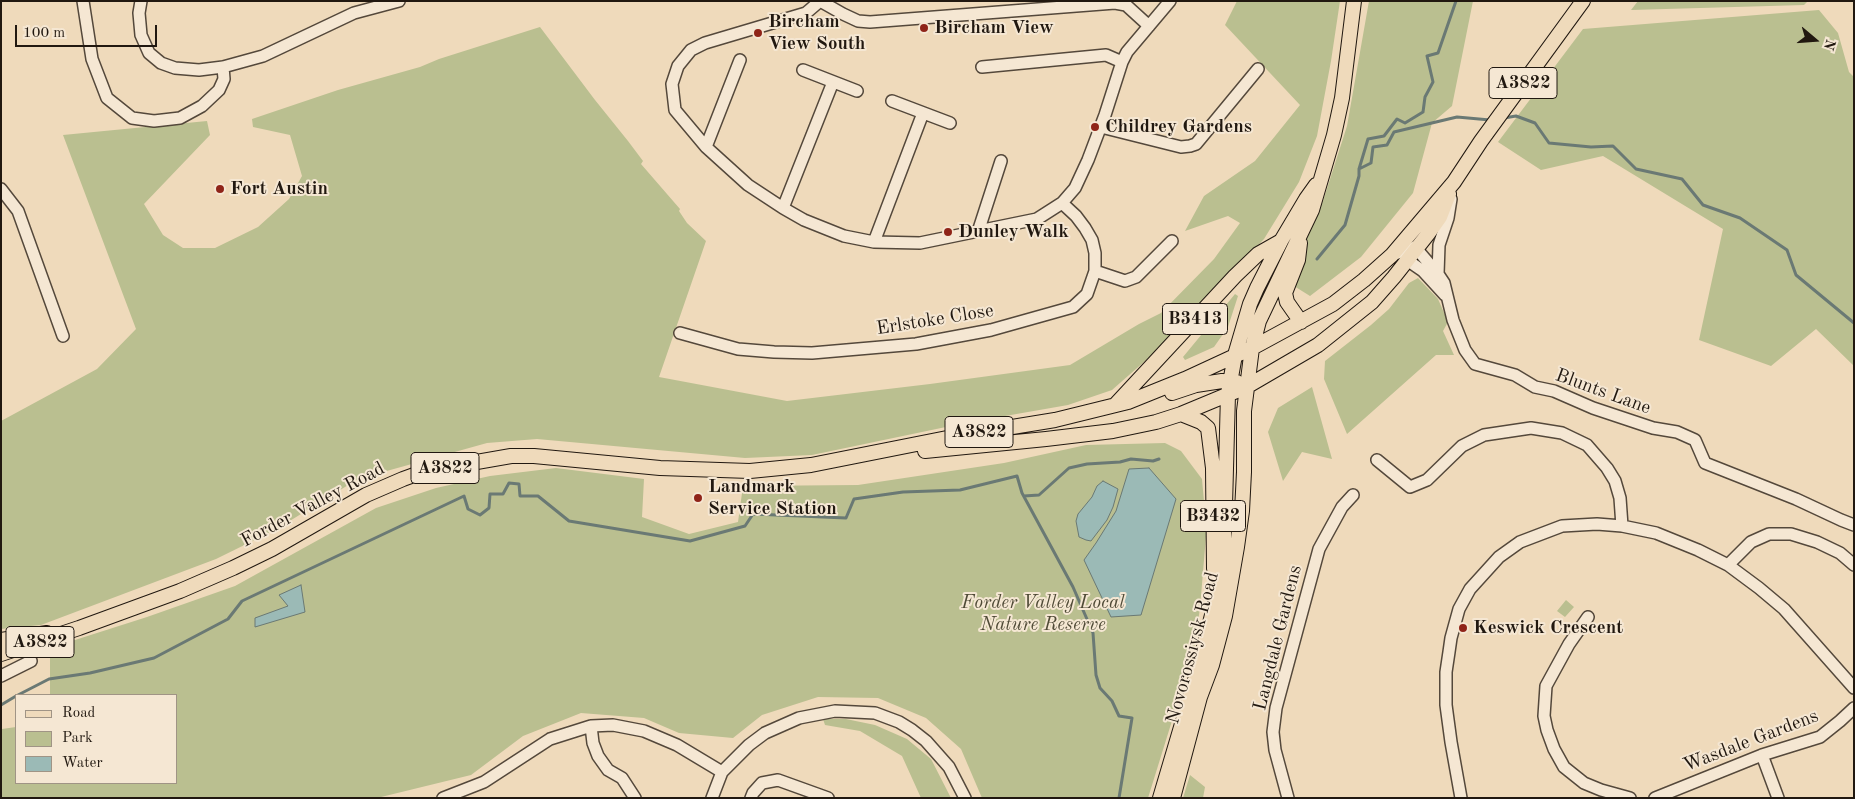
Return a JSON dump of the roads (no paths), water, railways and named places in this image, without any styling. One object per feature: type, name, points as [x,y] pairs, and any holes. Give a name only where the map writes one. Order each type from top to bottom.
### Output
[{"type":"main road","name":"B3413","points":[[1246,387],[1252,348],[1261,318],[1312,210],[1334,135],[1342,98],[1354,1]]},
{"type":"main road","name":"A3822","points":[[1301,322],[1333,304],[1392,255],[1454,182],[1582,1]]},
{"type":"main road","name":"B3413","points":[[1229,388],[1234,355],[1257,288],[1281,241],[1306,199],[1320,181]]},
{"type":"main road","name":"A3822","points":[[1246,387],[1318,345],[1372,302],[1440,217],[1454,182]]},
{"type":"main road","points":[[1300,238],[1298,260],[1285,293],[1287,302],[1301,322]]},
{"type":"main road","name":"B3413","points":[[1122,403],[1235,276],[1258,254],[1281,241]]},
{"type":"main road","name":"Forder Valley Road","points":[[842,460],[957,436],[1054,420],[1122,403],[1185,379],[1252,348],[1301,322]]},
{"type":"main road","points":[[1122,403],[1143,403],[1196,386],[1229,388]]},
{"type":"main road","name":"Forder Valley Road","points":[[1,654],[180,591],[272,549],[366,495],[425,471],[511,456],[534,456],[660,468],[750,471],[811,465],[979,444],[1113,431],[1156,422],[1182,414],[1229,388],[1246,387]]},
{"type":"main road","name":"Novorossiysk Road","points":[[1173,798],[1200,697],[1212,665],[1225,616],[1238,547],[1244,472],[1246,387]]},
{"type":"main road","name":"Novorossiysk Road","points":[[1160,798],[1200,664],[1217,594],[1224,544],[1229,388]]},
{"type":"main road","name":"B3432","points":[[1182,414],[1201,422],[1208,428],[1213,468],[1213,582],[1217,594]]},
{"type":"main road","name":"Forder Valley Road","points":[[1,640],[79,628]]},
{"type":"street","points":[[83,1],[92,59],[107,98],[132,118],[154,121],[180,118],[202,106],[219,90],[224,79],[223,67]]},
{"type":"street","points":[[141,1],[141,35],[149,53],[161,63],[175,68],[199,70],[223,67],[263,56],[354,13],[400,1]]},
{"type":"street","points":[[1149,26],[1126,5],[1115,3],[870,22],[858,21],[820,1],[806,13],[704,44],[691,50],[684,56],[678,66],[672,84],[675,110],[706,147],[748,185],[783,208],[828,230],[874,242],[920,243],[978,232],[1037,219],[1062,203],[1075,188],[1101,127],[1127,52],[1149,26],[1170,1]]},
{"type":"street","points":[[982,67],[1106,56],[1122,62]]},
{"type":"street","points":[[706,147],[740,60]]},
{"type":"street","points":[[1101,127],[1182,147],[1196,144],[1258,69]]},
{"type":"street","points":[[803,70],[857,91]]},
{"type":"street","points":[[783,208],[833,82]]},
{"type":"street","points":[[892,101],[950,123]]},
{"type":"street","points":[[874,242],[923,113]]},
{"type":"street","points":[[978,232],[1001,161]]},
{"type":"street","points":[[1438,274],[1439,245],[1448,218],[1454,182]]},
{"type":"street","points":[[1,189],[18,211],[63,336]]},
{"type":"street","name":"Erlstoke Close","points":[[680,333],[738,348],[812,354],[916,344],[991,330],[1073,307],[1087,294],[1096,270],[1095,252],[1092,240],[1076,216],[1062,203]]},
{"type":"street","points":[[1096,270],[1125,281],[1136,277],[1172,241]]},
{"type":"street","points":[[1392,255],[1417,248]]},
{"type":"street","name":"Blunts Lane","points":[[1417,248],[1444,283],[1453,320],[1465,350],[1475,364],[1515,375],[1535,387],[1554,391],[1602,411],[1653,428],[1677,432],[1695,440],[1705,463],[1796,499],[1854,525]]},
{"type":"street","points":[[1407,260],[1423,271],[1448,298]]},
{"type":"street","points":[[1376,460],[1410,487],[1427,480],[1462,446],[1484,435],[1531,428],[1562,433],[1586,445],[1607,468],[1615,481],[1620,498],[1622,526]]},
{"type":"street","name":"Langdale Gardens","points":[[1288,798],[1275,750],[1273,732],[1276,708],[1320,549],[1342,507],[1353,495]]},
{"type":"street","points":[[1462,798],[1447,714],[1446,672],[1451,638],[1459,609],[1470,588],[1499,557],[1520,542],[1562,526],[1597,524],[1622,526],[1656,533],[1698,550],[1728,565],[1784,609],[1854,688]]},
{"type":"street","points":[[1728,565],[1751,542],[1770,534],[1791,534],[1817,542],[1840,553],[1854,565]]},
{"type":"street","points":[[1588,617],[1569,644],[1546,686],[1544,716],[1547,730],[1554,749],[1564,767],[1584,783],[1630,798]]},
{"type":"street","points":[[1,676],[31,661]]},
{"type":"street","name":"Wasdale Gardens","points":[[1655,798],[1762,755],[1820,737],[1854,708]]},
{"type":"street","points":[[712,798],[722,772],[749,745],[777,726],[814,714],[835,711],[875,713],[899,722],[926,741],[949,766],[966,798]]},
{"type":"street","points":[[443,798],[484,782],[550,739],[591,726],[612,724],[644,731],[677,745],[722,772]]},
{"type":"street","points":[[591,726],[593,743],[598,756],[608,770],[622,778],[635,798]]},
{"type":"street","points":[[1762,755],[1778,798]]},
{"type":"street","points":[[751,798],[762,783],[778,780],[828,798]]},
{"type":"water","points":[[1149,468],[1176,499],[1141,615],[1111,617],[1084,560],[1116,511],[1129,469]]},
{"type":"water","points":[[1103,481],[1118,489],[1113,507],[1107,520],[1091,541],[1086,540],[1079,537],[1076,521],[1078,514],[1092,497],[1097,486]]},
{"type":"water","points":[[301,585],[305,612],[255,627],[255,618],[288,606],[279,595]]},
{"type":"waterway","points":[[1317,259],[1345,225],[1368,139],[1384,136],[1397,119],[1405,123],[1423,112],[1425,97],[1433,82],[1427,56],[1438,53],[1456,1]]},
{"type":"waterway","points":[[1504,118],[1516,116],[1535,123],[1549,143],[1591,147],[1613,146],[1636,169],[1682,179],[1703,205],[1740,218],[1787,250],[1796,275],[1854,323]]},
{"type":"waterway","points":[[1359,169],[1371,163],[1373,147],[1387,145],[1394,132],[1457,117],[1490,120]]},
{"type":"waterway","points":[[1024,496],[1039,495],[1069,468],[1131,459],[1153,461],[1159,459]]},
{"type":"waterway","points":[[20,694],[49,679],[90,673],[154,658],[228,619],[242,601],[464,496],[468,509],[480,515],[489,508],[490,494],[503,494],[509,483],[519,484],[520,496],[538,496],[569,521],[690,541],[745,526],[753,514],[846,518],[854,499],[903,492],[960,490],[1017,476],[1022,493],[1073,587],[1093,633],[1096,675],[1100,688],[1112,701],[1119,716],[1132,718],[1119,798]]},
{"type":"waterway","points":[[1,705],[15,697]]},
{"type":"place","name":"Bircham View","points":[[924,28]]},
{"type":"place","name":"Bircham View South","points":[[758,33]]},
{"type":"place","name":"Childrey Gardens","points":[[1095,127]]},
{"type":"place","name":"Fort Austin","points":[[220,189]]},
{"type":"place","name":"Dunley Walk","points":[[948,232]]},
{"type":"place","name":"Landmark Service Station","points":[[698,498]]},
{"type":"place","name":"Keswick Crescent","points":[[1463,628]]},
{"type":"park label","name":"Forder Valley Local Nature Reserve","points":[[1043,614]]}]
